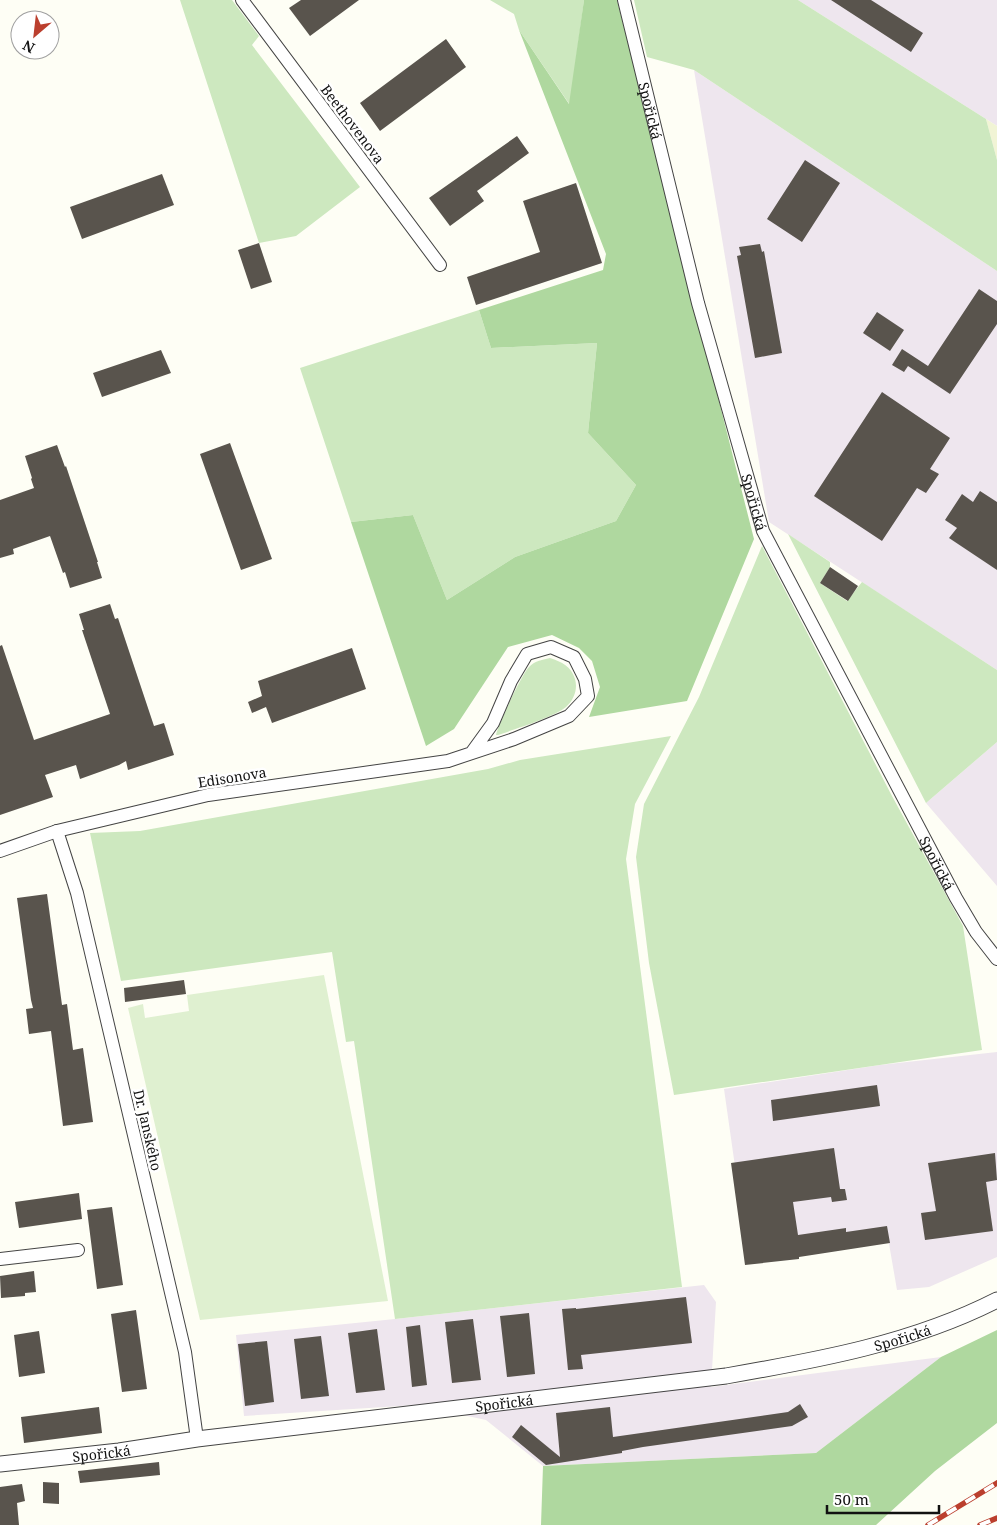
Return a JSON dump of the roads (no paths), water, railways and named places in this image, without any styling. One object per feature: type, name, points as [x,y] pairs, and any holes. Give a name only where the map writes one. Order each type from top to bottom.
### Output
[{"type":"street","name":"Beethovenova","points":[[242,0],[440,265]]},
{"type":"street","name":"Spořická","points":[[624,0],[698,303],[763,532],[956,898],[976,932],[997,959]]},
{"type":"street","name":"Edisonova","points":[[0,851],[57,831],[208,795],[448,761],[514,739],[569,716],[588,696],[586,679],[574,657],[551,647],[527,654],[511,681],[493,724],[472,752]]},
{"type":"street","name":"Dr. Janského","points":[[57,831],[77,893],[183,1343],[197,1438]]},
{"type":"street","points":[[0,1259],[78,1250]]},
{"type":"street","name":"Spořická","points":[[0,1462],[119,1451],[197,1438],[726,1376],[807,1361],[902,1338],[932,1328],[997,1300]]},
{"type":"railway","points":[[928,1525],[997,1483]]},
{"type":"railway","points":[[980,1525],[997,1518]]}]
